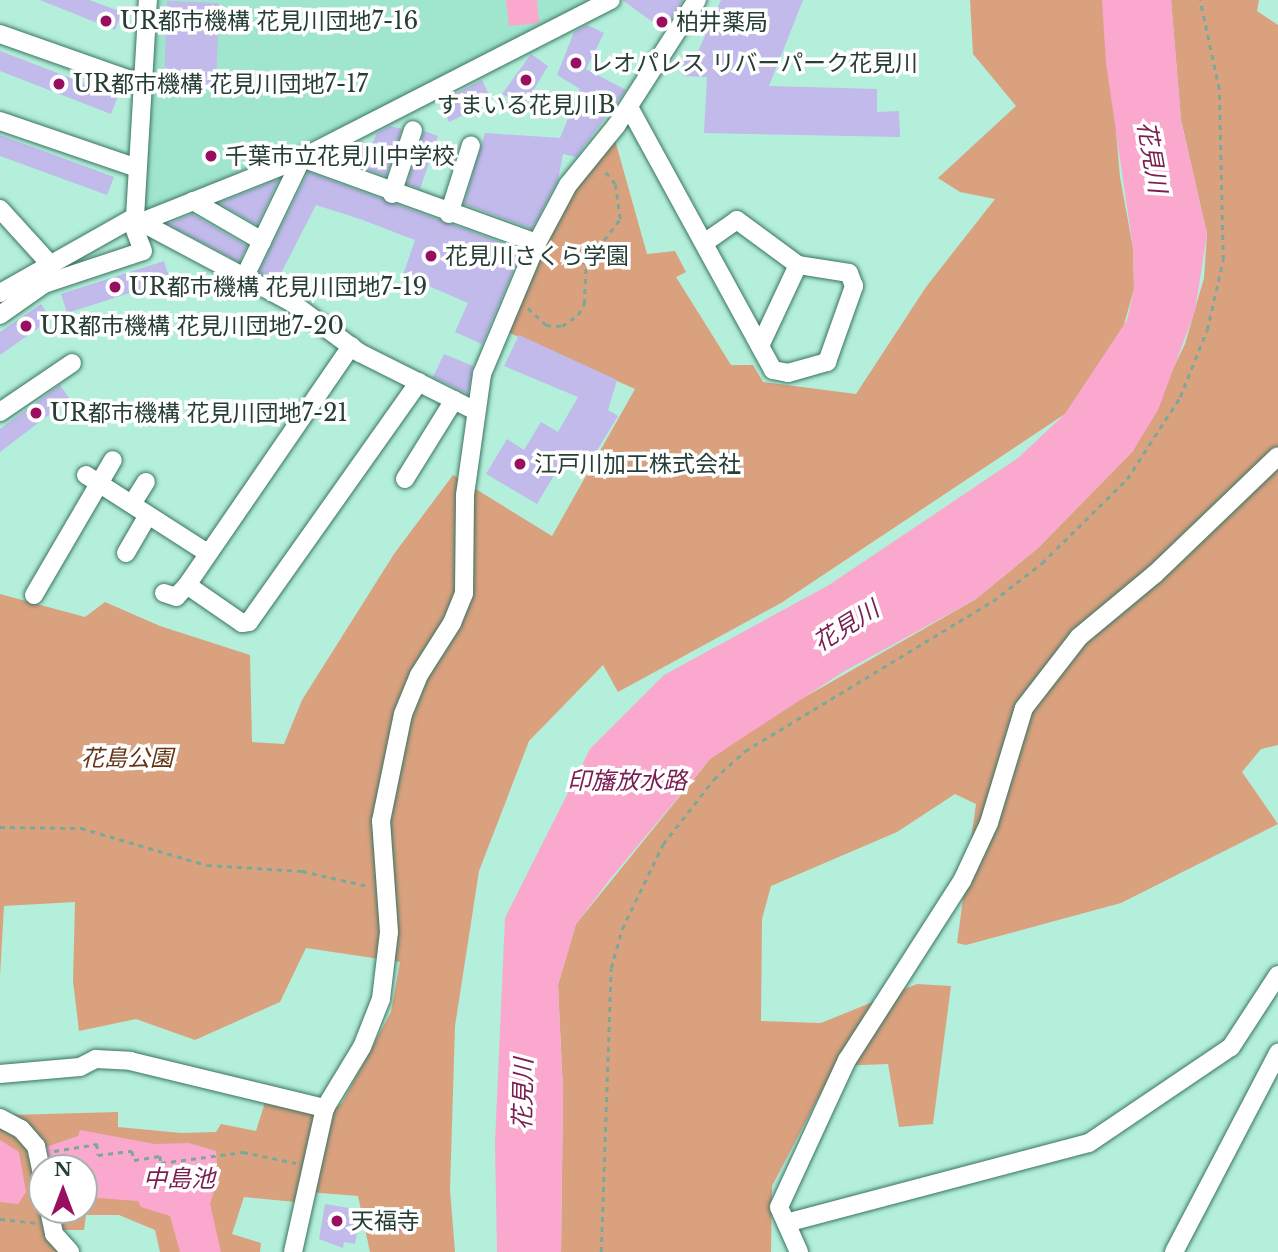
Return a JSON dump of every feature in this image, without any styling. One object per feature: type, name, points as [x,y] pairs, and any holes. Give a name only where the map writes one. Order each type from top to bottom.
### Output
[{"type":"street","points":[[0,293],[49,263],[136,222],[302,158],[611,0]]},
{"type":"street","points":[[293,1252],[309,1166],[325,1108],[362,1047],[381,999],[388,960],[381,821],[403,714],[419,675],[453,623],[464,594],[466,495],[482,374],[537,243],[568,185],[629,107],[697,0]]},
{"type":"street","points":[[0,315],[44,284],[143,251],[136,222],[137,168],[145,85],[144,1]]},
{"type":"street","points":[[0,34],[145,85]]},
{"type":"street","points":[[629,107],[773,370],[788,373],[827,362],[854,286],[849,273],[798,264],[737,220],[705,242]]},
{"type":"street","points":[[0,121],[137,168]]},
{"type":"street","points":[[392,194],[412,130]]},
{"type":"street","points":[[449,214],[471,145]]},
{"type":"street","points":[[302,158],[392,194],[537,243]]},
{"type":"street","points":[[245,276],[302,158]]},
{"type":"street","points":[[193,201],[262,241]]},
{"type":"street","points":[[0,209],[49,263]]},
{"type":"street","points":[[136,222],[245,276],[313,316],[351,346],[476,411]]},
{"type":"street","points":[[760,346],[798,264]]},
{"type":"street","points":[[163,593],[176,597],[187,585],[206,552],[351,346]]},
{"type":"street","points":[[0,412],[72,363]]},
{"type":"street","points":[[187,585],[242,623],[249,622],[419,382]]},
{"type":"street","points":[[405,479],[454,400]]},
{"type":"street","points":[[799,1252],[779,1207],[847,1060],[962,881],[978,846],[1024,708],[1079,637],[1154,574],[1278,456]]},
{"type":"street","points":[[34,595],[92,479],[113,460]]},
{"type":"street","points":[[92,479],[206,552]]},
{"type":"street","points":[[132,504],[146,482]]},
{"type":"street","points":[[126,553],[148,515]]},
{"type":"street","points":[[786,1223],[1089,1143],[1231,1047],[1278,975]]},
{"type":"street","points":[[1174,1252],[1278,1054]]},
{"type":"street","points":[[0,1074],[80,1067],[96,1059],[130,1061],[325,1108]]},
{"type":"street","points":[[0,1117],[21,1129],[36,1146],[38,1154]]},
{"type":"street","points":[[52,1224],[54,1234],[70,1252]]},
{"type":"path","points":[[601,1252],[611,968],[632,905],[663,844],[715,779],[745,751],[993,601],[1042,563],[1127,479],[1180,397],[1207,330],[1223,260],[1219,89],[1200,0]]},
{"type":"path","points":[[517,291],[537,320],[562,326],[584,304],[586,264],[620,219],[615,184],[592,155]]},
{"type":"path","points":[[560,253],[586,264]]},
{"type":"path","points":[[0,827],[80,828],[207,865],[302,871],[385,886]]},
{"type":"path","points":[[54,1154],[54,1149],[97,1144],[98,1154]]},
{"type":"path","points":[[98,1155],[132,1151],[134,1160],[160,1156],[161,1163],[243,1152],[309,1166]]},
{"type":"shaded area","name":"千葉市立花見川中学校","points":[[158,0],[606,0],[507,53],[144,214]]},
{"type":"green space","name":"花島公園","points":[[970,0],[1105,0],[1120,177],[1133,248],[1134,289],[1123,328],[1065,414],[781,603],[618,692],[603,665],[529,741],[479,871],[455,1026],[450,1190],[455,1252],[370,1252],[358,1196],[309,1192],[296,1202],[244,1197],[232,1234],[261,1243],[260,1252],[160,1252],[155,1230],[119,1215],[98,1215],[98,1154],[28,1154],[28,1224],[85,1224],[84,1230],[44,1230],[63,1252],[0,1252],[0,1120],[11,1115],[118,1112],[118,1127],[181,1133],[216,1132],[221,1124],[256,1131],[266,1099],[331,1111],[342,1103],[391,1012],[400,962],[306,948],[280,1002],[195,1040],[136,1019],[79,1031],[73,981],[75,902],[4,906],[0,976],[0,594],[85,617],[105,602],[160,626],[250,655],[252,742],[284,744],[302,700],[394,554],[453,475],[552,536],[635,389],[505,331],[570,194],[615,140],[647,254],[675,251],[686,272],[676,277],[731,365],[753,365],[763,382],[856,394],[926,287],[995,199],[960,192],[938,178],[1016,106],[973,54]]},
{"type":"green space","points":[[1171,0],[1259,0],[1257,11],[1278,25],[1278,745],[1261,749],[1242,772],[1278,824],[1121,903],[966,945],[957,943],[976,804],[955,794],[897,832],[771,886],[762,919],[761,1021],[821,1023],[917,984],[951,986],[933,1124],[899,1127],[888,1064],[835,1066],[772,1186],[771,1252],[561,1252],[563,1093],[558,985],[576,924],[710,759],[763,721],[976,599],[1038,548],[1133,451],[1185,344],[1204,278],[1207,234],[1181,120]]},
{"type":"water","points":[[506,0],[537,0],[539,23],[509,26]]},
{"type":"water","name":"印旛放水路","points":[[1102,0],[1171,0],[1181,120],[1207,234],[1195,311],[1158,410],[1133,451],[1038,548],[976,599],[843,672],[710,759],[610,879],[576,924],[558,985],[563,1093],[561,1252],[497,1252],[495,1143],[505,918],[590,749],[664,675],[829,585],[1018,458],[1065,414],[1127,320],[1134,289],[1133,248],[1106,63]]},
{"type":"water","name":"中島池","points":[[80,1130],[155,1144],[189,1143],[216,1151],[218,1178],[210,1204],[221,1252],[180,1252],[170,1216],[141,1207],[138,1201],[98,1198],[98,1154],[44,1154],[43,1148],[78,1136]]},
{"type":"water","points":[[0,1140],[19,1152],[26,1192],[18,1204],[0,1202]]},
{"type":"building","name":"UR都市機構 花見川団地7-16","points":[[40,0],[89,0],[122,12],[115,30]]},
{"type":"building","name":"柏井薬局","points":[[622,0],[683,0],[664,30]]},
{"type":"building","points":[[721,0],[803,0],[769,86],[877,89],[877,112],[899,111],[900,137],[704,133],[707,77],[683,76],[684,55],[696,56]]},
{"type":"building","points":[[167,1],[219,3],[216,87],[164,85]]},
{"type":"building","points":[[587,25],[604,33],[586,69],[626,90],[576,157],[563,154],[558,180],[532,229],[464,204],[485,133],[560,138],[580,89],[557,75],[574,32]]},
{"type":"building","name":"UR都市機構 花見川団地7-17","points":[[0,51],[118,96],[111,114],[0,71]]},
{"type":"building","name":"すまいる花見川B","points":[[531,54],[548,66],[524,106],[502,94]]},
{"type":"building","points":[[482,80],[492,101],[449,122],[441,101]]},
{"type":"building","points":[[390,126],[402,129],[386,176],[330,156],[361,141],[372,144],[377,133]]},
{"type":"building","points":[[424,131],[438,136],[420,189],[407,184]]},
{"type":"building","points":[[0,135],[114,177],[107,195],[0,156]]},
{"type":"building","points":[[308,172],[522,250],[482,344],[455,332],[468,303],[403,275],[415,240],[360,219],[316,205],[277,281],[259,272]]},
{"type":"building","points":[[279,179],[257,225],[219,203]]},
{"type":"building","points":[[192,214],[247,246],[239,262],[168,224]]},
{"type":"building","name":"UR都市機構 花見川団地7-19","points":[[164,261],[170,280],[67,313],[61,294]]},
{"type":"building","name":"UR都市機構 花見川団地7-20","points":[[41,304],[51,319],[0,355],[0,332]]},
{"type":"building","points":[[519,335],[617,380],[608,410],[618,416],[584,472],[563,460],[537,504],[486,474],[507,439],[524,450],[541,422],[558,432],[578,397],[504,366]]},
{"type":"building","points":[[444,354],[473,366],[468,394],[433,377]]},
{"type":"building","name":"UR都市機構 花見川団地7-21","points":[[60,385],[70,399],[0,452],[0,429]]},
{"type":"building","points":[[325,1204],[361,1210],[355,1244],[344,1242],[343,1248],[319,1239]]},
{"type":"place","name":"UR都市機構 花見川団地7-16","points":[[106,21]]},
{"type":"place","name":"柏井薬局","points":[[662,22]]},
{"type":"place","name":"レオパレス リバーパーク花見川","points":[[576,63]]},
{"type":"place","name":"すまいる花見川B","points":[[526,80]]},
{"type":"place","name":"UR都市機構 花見川団地7-17","points":[[59,84]]},
{"type":"place","name":"千葉市立花見川中学校","points":[[211,156]]},
{"type":"place","name":"花見川さくら学園","points":[[431,256]]},
{"type":"place","name":"UR都市機構 花見川団地7-19","points":[[115,287]]},
{"type":"place","name":"UR都市機構 花見川団地7-20","points":[[26,326]]},
{"type":"place","name":"UR都市機構 花見川団地7-21","points":[[36,413]]},
{"type":"place","name":"江戸川加工株式会社","points":[[520,464]]},
{"type":"place","name":"天福寺","points":[[337,1221]]},
{"type":"water label","name":"花見川","points":[[1152,157]]},
{"type":"water label","name":"花見川","points":[[846,626]]},
{"type":"water label","name":"花見川","points":[[523,1094]]}]
